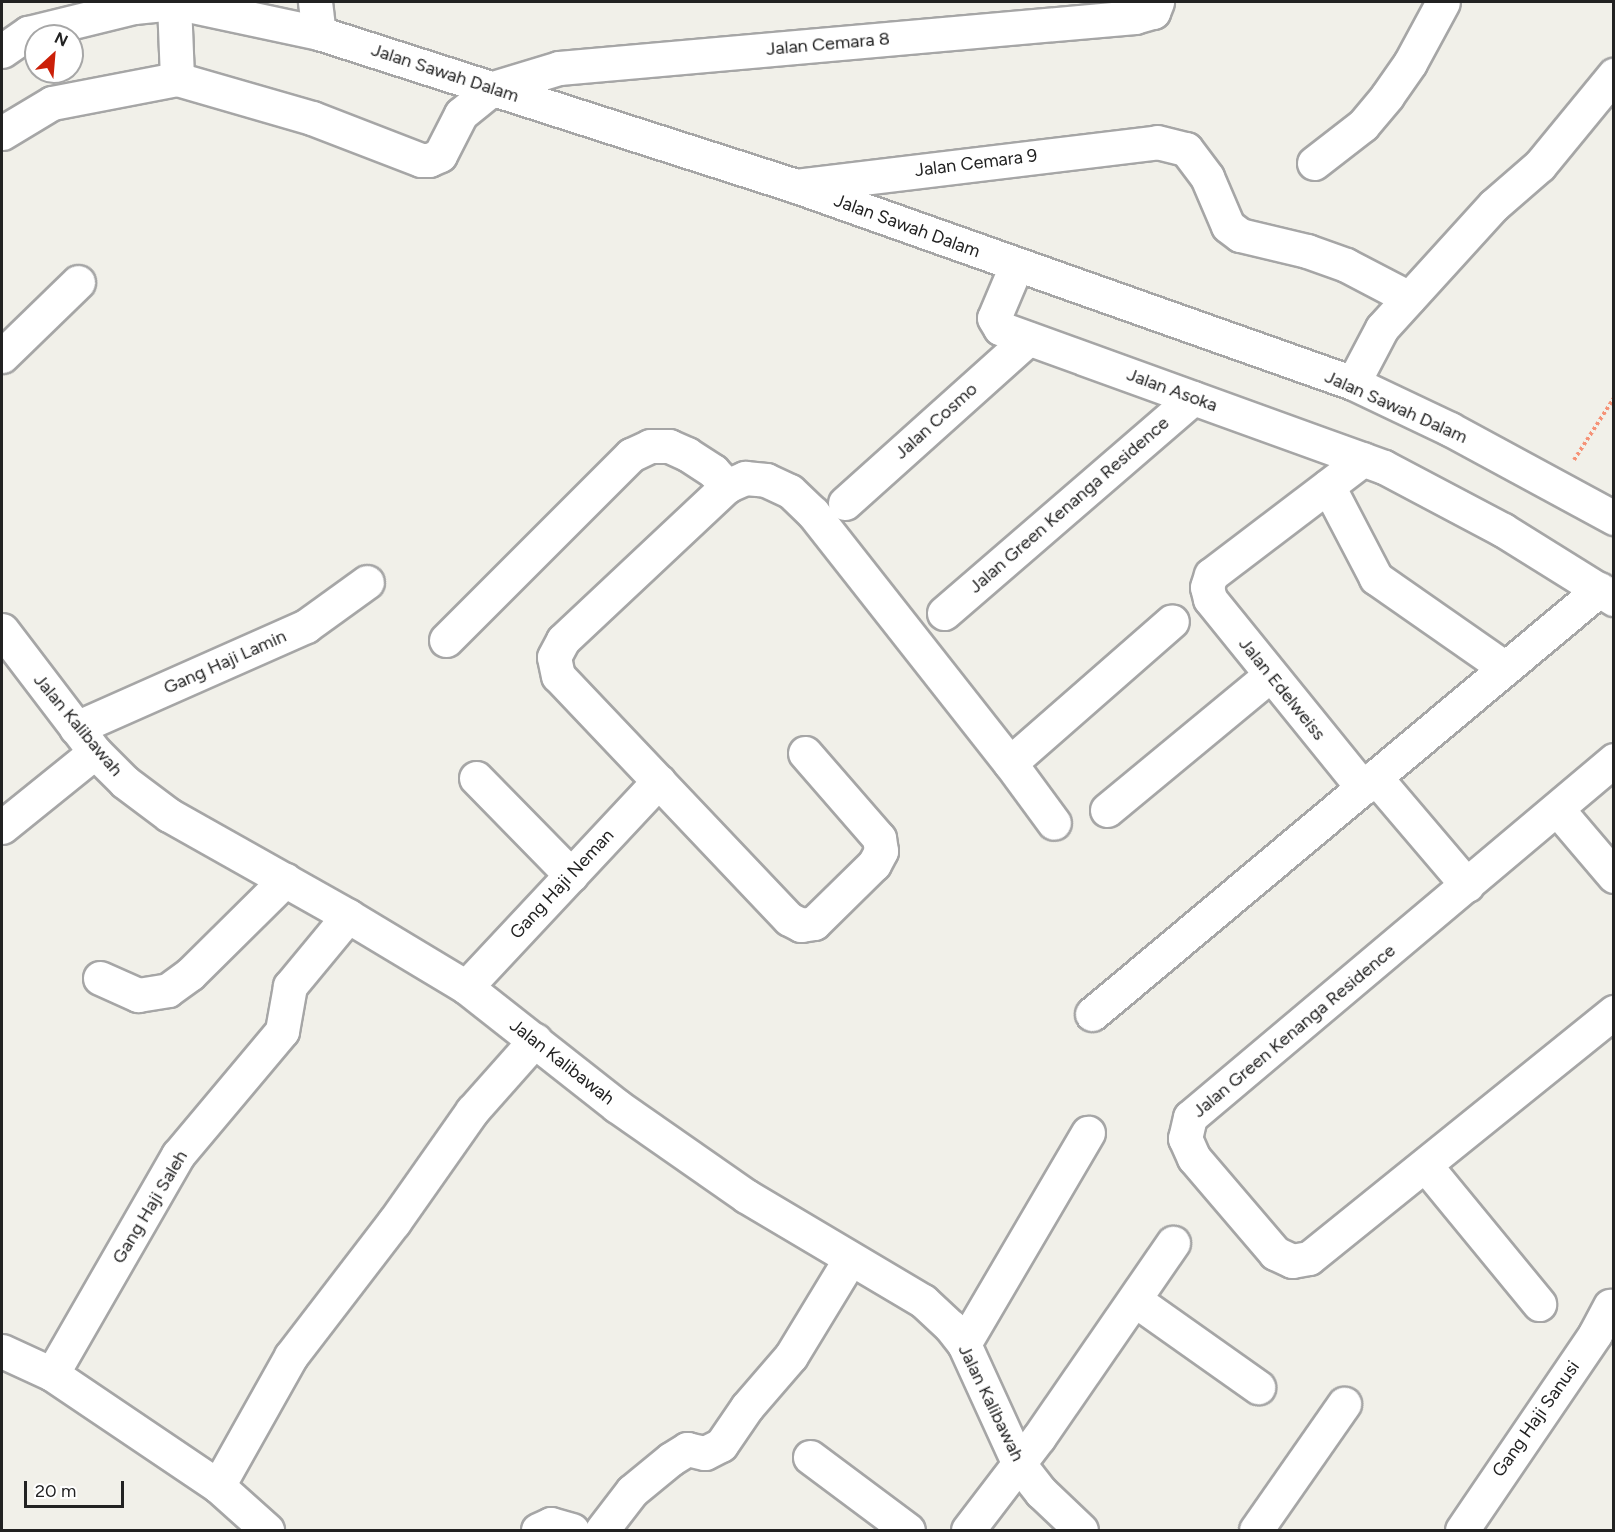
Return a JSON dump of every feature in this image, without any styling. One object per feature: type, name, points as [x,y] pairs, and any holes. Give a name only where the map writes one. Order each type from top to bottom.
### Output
[{"type":"street","name":"Jalan Cemara 8","points":[[493,88],[559,68],[1135,17],[1153,12],[1157,2]]},
{"type":"street","points":[[1314,163],[1363,124],[1387,96],[1410,63],[1443,2]]},
{"type":"street","name":"Jalan Sawah Dalam","points":[[2,51],[28,33],[134,7],[317,17],[493,88],[796,186],[1013,272],[1353,383],[1450,429],[1557,485],[1614,518]]},
{"type":"street","points":[[174,8],[177,67]]},
{"type":"street","points":[[2,132],[52,103],[177,67],[421,160],[429,160],[441,155],[461,114],[493,88]]},
{"type":"street","points":[[1353,383],[1382,328],[1494,205],[1540,165],[1614,75]]},
{"type":"street","name":"Jalan Cemara 9","points":[[796,186],[1156,142],[1186,149],[1207,177],[1228,226],[1240,235],[1307,251],[1346,265],[1409,298]]},
{"type":"street","name":"Jalan Asoka","points":[[1013,272],[994,318],[1000,328],[1363,459],[1441,495],[1607,594]]},
{"type":"street","points":[[2,356],[78,282]]},
{"type":"street","name":"Jalan Cosmo","points":[[846,503],[1028,339]]},
{"type":"street","name":"Jalan Green Kenanga Residence","points":[[944,613],[1193,398]]},
{"type":"street","points":[[446,640],[631,454],[651,446],[669,446],[704,465],[727,486]]},
{"type":"street","points":[[1363,459],[1328,486],[1376,578],[1505,668]]},
{"type":"street","points":[[805,753],[879,838],[881,851],[874,864],[814,923],[801,925],[789,919],[558,676],[554,657],[563,640],[727,486],[745,478],[766,480],[790,491],[813,513],[1010,763],[1054,823]]},
{"type":"street","name":"Jalan Edelweiss","points":[[1328,486],[1211,575],[1207,587],[1210,599],[1270,675],[1467,885]]},
{"type":"street","name":"Gang Haji Lamin","points":[[2,827],[86,740],[306,626],[366,582]]},
{"type":"street","points":[[1092,1014],[1505,668],[1607,594]]},
{"type":"street","points":[[1010,763],[1172,621]]},
{"type":"street","name":"Jalan Kalibawah","points":[[2,630],[86,740],[125,782],[169,815],[348,916],[466,987],[617,1106],[737,1190],[922,1301],[950,1326],[964,1344],[1019,1464],[1041,1492],[1082,1530]]},
{"type":"street","points":[[1107,810],[1270,675]]},
{"type":"street","name":"Jalan Green Kenanga Residence","points":[[1610,1024],[1425,1165],[1309,1258],[1292,1261],[1275,1253],[1194,1158],[1185,1138],[1190,1117],[1614,760]]},
{"type":"street","points":[[476,777],[571,875]]},
{"type":"street","name":"Gang Haji Neman","points":[[466,987],[659,781]]},
{"type":"street","points":[[1557,809],[1614,876]]},
{"type":"street","points":[[100,978],[138,995],[168,990],[190,974],[285,880]]},
{"type":"street","name":"Gang Haji Saleh","points":[[52,1374],[178,1155],[282,1032],[290,986],[348,916]]},
{"type":"street","points":[[218,1486],[291,1356],[394,1222],[472,1111],[535,1040]]},
{"type":"street","points":[[964,1344],[1088,1133]]},
{"type":"street","points":[[1425,1165],[1539,1304]]},
{"type":"street","points":[[968,1530],[1019,1464],[1135,1300],[1173,1242]]},
{"type":"street","points":[[602,1530],[632,1491],[671,1459],[687,1449],[705,1453],[721,1445],[747,1407],[791,1356],[850,1259]]},
{"type":"street","points":[[1135,1300],[1258,1387]]},
{"type":"street","name":"Gang Haji Sanusi","points":[[1462,1530],[1595,1334],[1610,1306]]},
{"type":"street","points":[[2,1351],[52,1374],[218,1486],[267,1530]]},
{"type":"street","points":[[1256,1530],[1344,1404]]},
{"type":"street","points":[[810,1457],[908,1530]]},
{"type":"street","points":[[538,1530],[551,1524],[572,1530]]},
{"type":"path","points":[[1557,485],[1614,398]]}]
